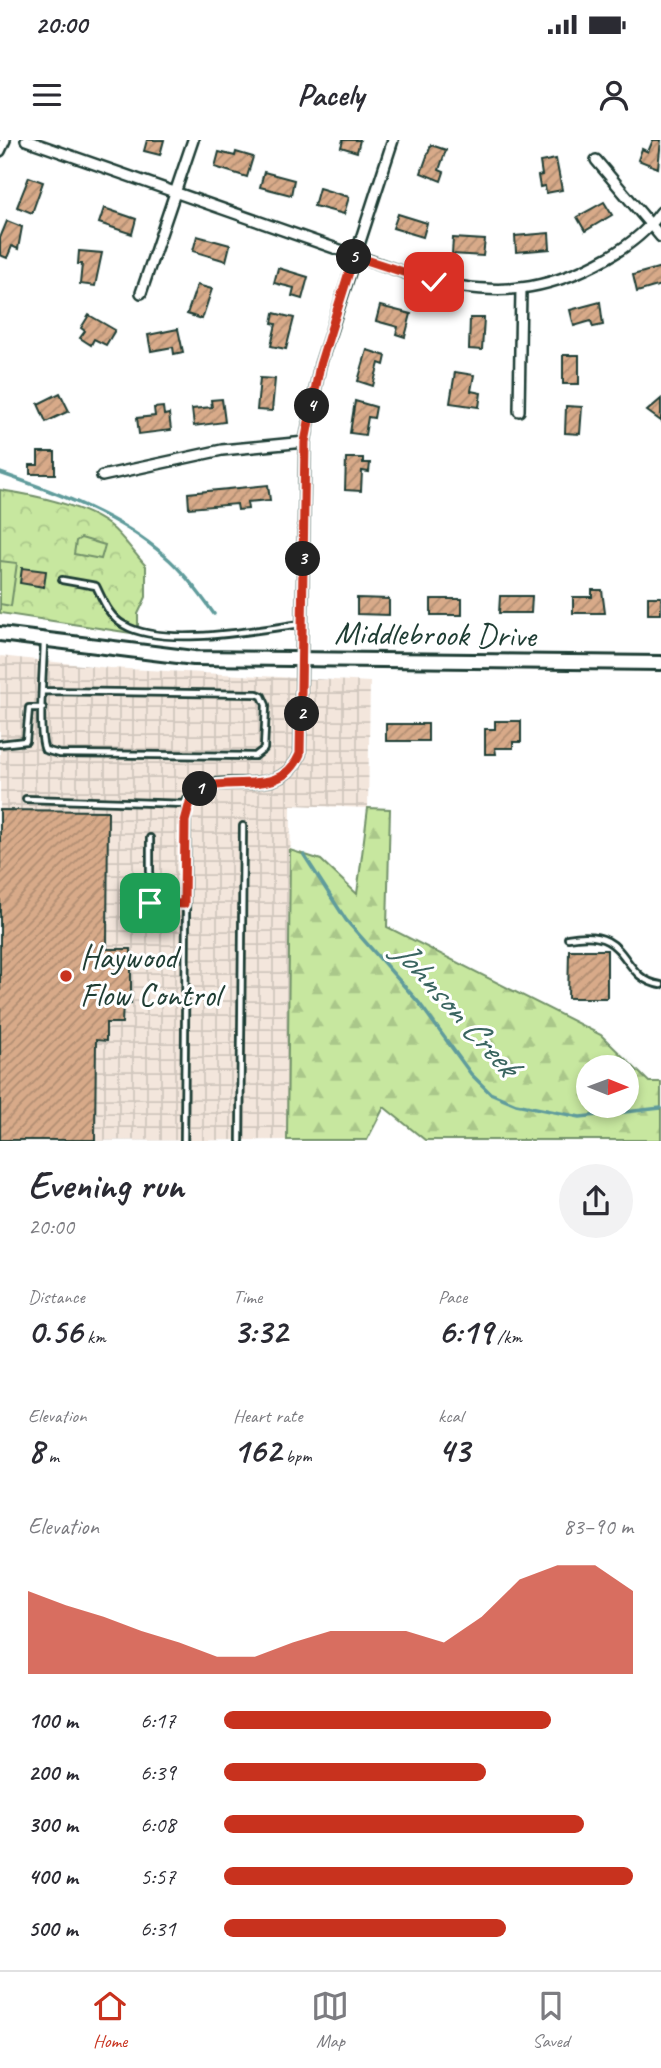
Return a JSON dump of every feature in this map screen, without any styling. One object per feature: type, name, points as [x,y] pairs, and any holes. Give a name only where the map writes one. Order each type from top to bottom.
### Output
[{"type":"street","points":[[0,151],[5,140]]},
{"type":"street","points":[[26,140],[354,256],[434,282],[475,288],[521,288],[565,276],[608,256],[652,225],[661,212]]},
{"type":"street","points":[[141,293],[193,140]]},
{"type":"street","points":[[187,804],[192,795],[203,787],[269,783],[293,766],[302,747],[305,442],[320,365],[393,140]]},
{"type":"street","points":[[596,160],[661,237]]},
{"type":"street","points":[[519,411],[521,288]]},
{"type":"street","points":[[102,476],[222,450],[305,442]]},
{"type":"street","name":"Middlebrook Drive","points":[[0,634],[194,658],[661,663]]},
{"type":"lane","points":[[62,580],[96,586],[115,618],[125,626],[146,632],[215,635],[302,624]]},
{"type":"lane","points":[[43,691],[257,694],[262,696],[265,705],[264,750],[255,756],[51,752],[42,746],[43,708],[43,691],[44,639]]},
{"type":"lane","points":[[0,744],[20,744],[26,741],[29,708],[43,708]]},
{"type":"lane","points":[[26,799],[187,804],[184,904],[184,1140]]},
{"type":"lane","points":[[240,1140],[243,825]]},
{"type":"lane","points":[[150,838],[150,903],[184,904]]},
{"type":"lane","points":[[568,938],[588,934],[615,944],[631,968],[661,985]]},
{"type":"shaded area","points":[[0,656],[110,668],[370,682],[368,808],[291,805],[287,1140],[0,1141]]},
{"type":"green space","points":[[0,490],[42,498],[85,511],[119,534],[146,566],[146,597],[138,614],[138,634],[0,613]]},
{"type":"green space","points":[[81,538],[105,545],[101,559],[74,554],[76,541]]},
{"type":"green space","points":[[0,561],[17,563],[11,606],[0,604]]},
{"type":"green space","points":[[368,808],[390,809],[387,927],[601,1035],[621,1055],[576,1055],[576,1118],[639,1118],[639,1072],[649,1082],[661,1082],[661,1140],[425,1140],[384,1107],[367,1140],[287,1140],[290,850],[321,860],[357,894]]},
{"type":"building","points":[[147,140],[164,140],[160,155],[144,151]]},
{"type":"building","points":[[343,140],[360,140],[357,152],[341,147]]},
{"type":"building","points":[[653,140],[661,140],[658,168],[638,160],[642,149],[648,152]]},
{"type":"building","points":[[431,145],[446,150],[439,170],[444,172],[441,181],[421,173]]},
{"type":"building","points":[[219,152],[235,156],[236,152],[253,157],[247,177],[215,167]]},
{"type":"building","points":[[556,159],[562,190],[546,193],[545,186],[540,187],[540,162]]},
{"type":"building","points":[[264,172],[294,180],[291,195],[260,187]]},
{"type":"building","points":[[29,177],[43,182],[32,213],[17,207]]},
{"type":"building","points":[[319,188],[349,197],[344,214],[314,206]]},
{"type":"building","points":[[604,202],[612,215],[585,231],[577,217]]},
{"type":"building","points":[[104,208],[136,219],[132,234],[99,223]]},
{"type":"building","points":[[398,214],[427,223],[423,237],[393,228]]},
{"type":"building","points":[[7,221],[22,227],[18,249],[12,246],[7,258],[0,255],[0,238]]},
{"type":"building","points":[[549,233],[550,249],[516,252],[515,236]]},
{"type":"building","points":[[197,236],[230,245],[226,261],[193,251]]},
{"type":"building","points":[[453,238],[485,240],[483,256],[452,254]]},
{"type":"building","points":[[79,251],[102,253],[95,286],[80,284],[82,264],[78,264]]},
{"type":"building","points":[[661,267],[661,285],[637,292],[633,275]]},
{"type":"building","points":[[278,268],[308,277],[302,299],[292,296],[294,288],[274,283]]},
{"type":"building","points":[[197,285],[212,289],[202,319],[187,314]]},
{"type":"building","points":[[600,302],[603,325],[593,327],[591,321],[574,326],[570,310]]},
{"type":"building","points":[[380,306],[411,314],[405,337],[396,334],[398,327],[376,321]]},
{"type":"building","points":[[274,313],[294,318],[286,349],[271,346],[276,324],[272,323]]},
{"type":"building","points":[[89,315],[115,330],[106,345],[94,339],[91,345],[80,338],[85,331],[81,328]]},
{"type":"building","points":[[470,318],[484,318],[482,350],[469,349]]},
{"type":"building","points":[[178,329],[183,352],[174,354],[173,347],[151,351],[148,335]]},
{"type":"building","points":[[367,350],[386,356],[384,365],[379,363],[373,386],[358,381]]},
{"type":"building","points":[[563,355],[579,355],[579,384],[563,384]]},
{"type":"building","points":[[455,372],[474,375],[471,391],[481,393],[479,407],[450,403]]},
{"type":"building","points":[[260,378],[275,379],[272,411],[257,410]]},
{"type":"building","points":[[60,393],[69,411],[46,422],[38,404]]},
{"type":"building","points":[[222,399],[225,422],[194,426],[192,409],[212,407],[211,400]]},
{"type":"building","points":[[661,399],[661,421],[647,411]]},
{"type":"building","points":[[355,401],[376,407],[374,418],[368,417],[365,435],[350,433]]},
{"type":"building","points":[[566,406],[582,407],[580,434],[565,433]]},
{"type":"building","points":[[163,407],[164,415],[169,414],[171,430],[139,434],[137,418],[155,416],[154,408]]},
{"type":"building","points":[[38,452],[55,452],[55,474],[30,474],[30,465],[38,465]]},
{"type":"building","points":[[346,458],[363,458],[363,463],[370,463],[369,472],[362,471],[361,491],[345,490]]},
{"type":"building","points":[[268,485],[270,500],[247,502],[248,509],[238,510],[237,504],[189,508],[188,493]]},
{"type":"building","points":[[22,568],[46,571],[44,587],[20,583]]},
{"type":"building","points":[[592,590],[602,590],[605,613],[573,613],[573,597],[592,597]]},
{"type":"building","points":[[500,596],[532,596],[531,613],[499,613]]},
{"type":"building","points":[[648,597],[661,597],[661,614],[648,614]]},
{"type":"building","points":[[357,598],[389,599],[389,615],[357,614]]},
{"type":"building","points":[[431,599],[462,599],[462,615],[431,615]]},
{"type":"building","points":[[495,721],[521,721],[521,742],[513,742],[513,748],[495,748],[496,754],[485,754],[485,729],[495,729]]},
{"type":"building","points":[[386,724],[428,724],[428,741],[386,741]]},
{"type":"building","name":"Haywood Flow Control","points":[[0,810],[108,811],[107,949],[131,949],[131,1003],[123,1003],[122,1023],[106,1023],[106,1041],[96,1040],[95,1140],[0,1140]]},
{"type":"building","points":[[569,950],[607,950],[607,998],[568,998]]},
{"type":"waterway","name":"Johnson Creek","points":[[0,473],[65,497],[128,529],[172,562],[214,614]]},
{"type":"waterway","name":"Johnson Creek","points":[[304,855],[346,920],[420,1004],[471,1074],[490,1093],[516,1104],[580,1117],[661,1108]]},
{"type":"place","name":"Haywood Flow Control","points":[[66,976]]},
{"type":"route","points":[[150,903],[184,904],[185,821],[187,804],[192,795],[213,784],[269,783],[288,772],[300,754],[305,442],[320,365],[354,256],[434,282]]}]
